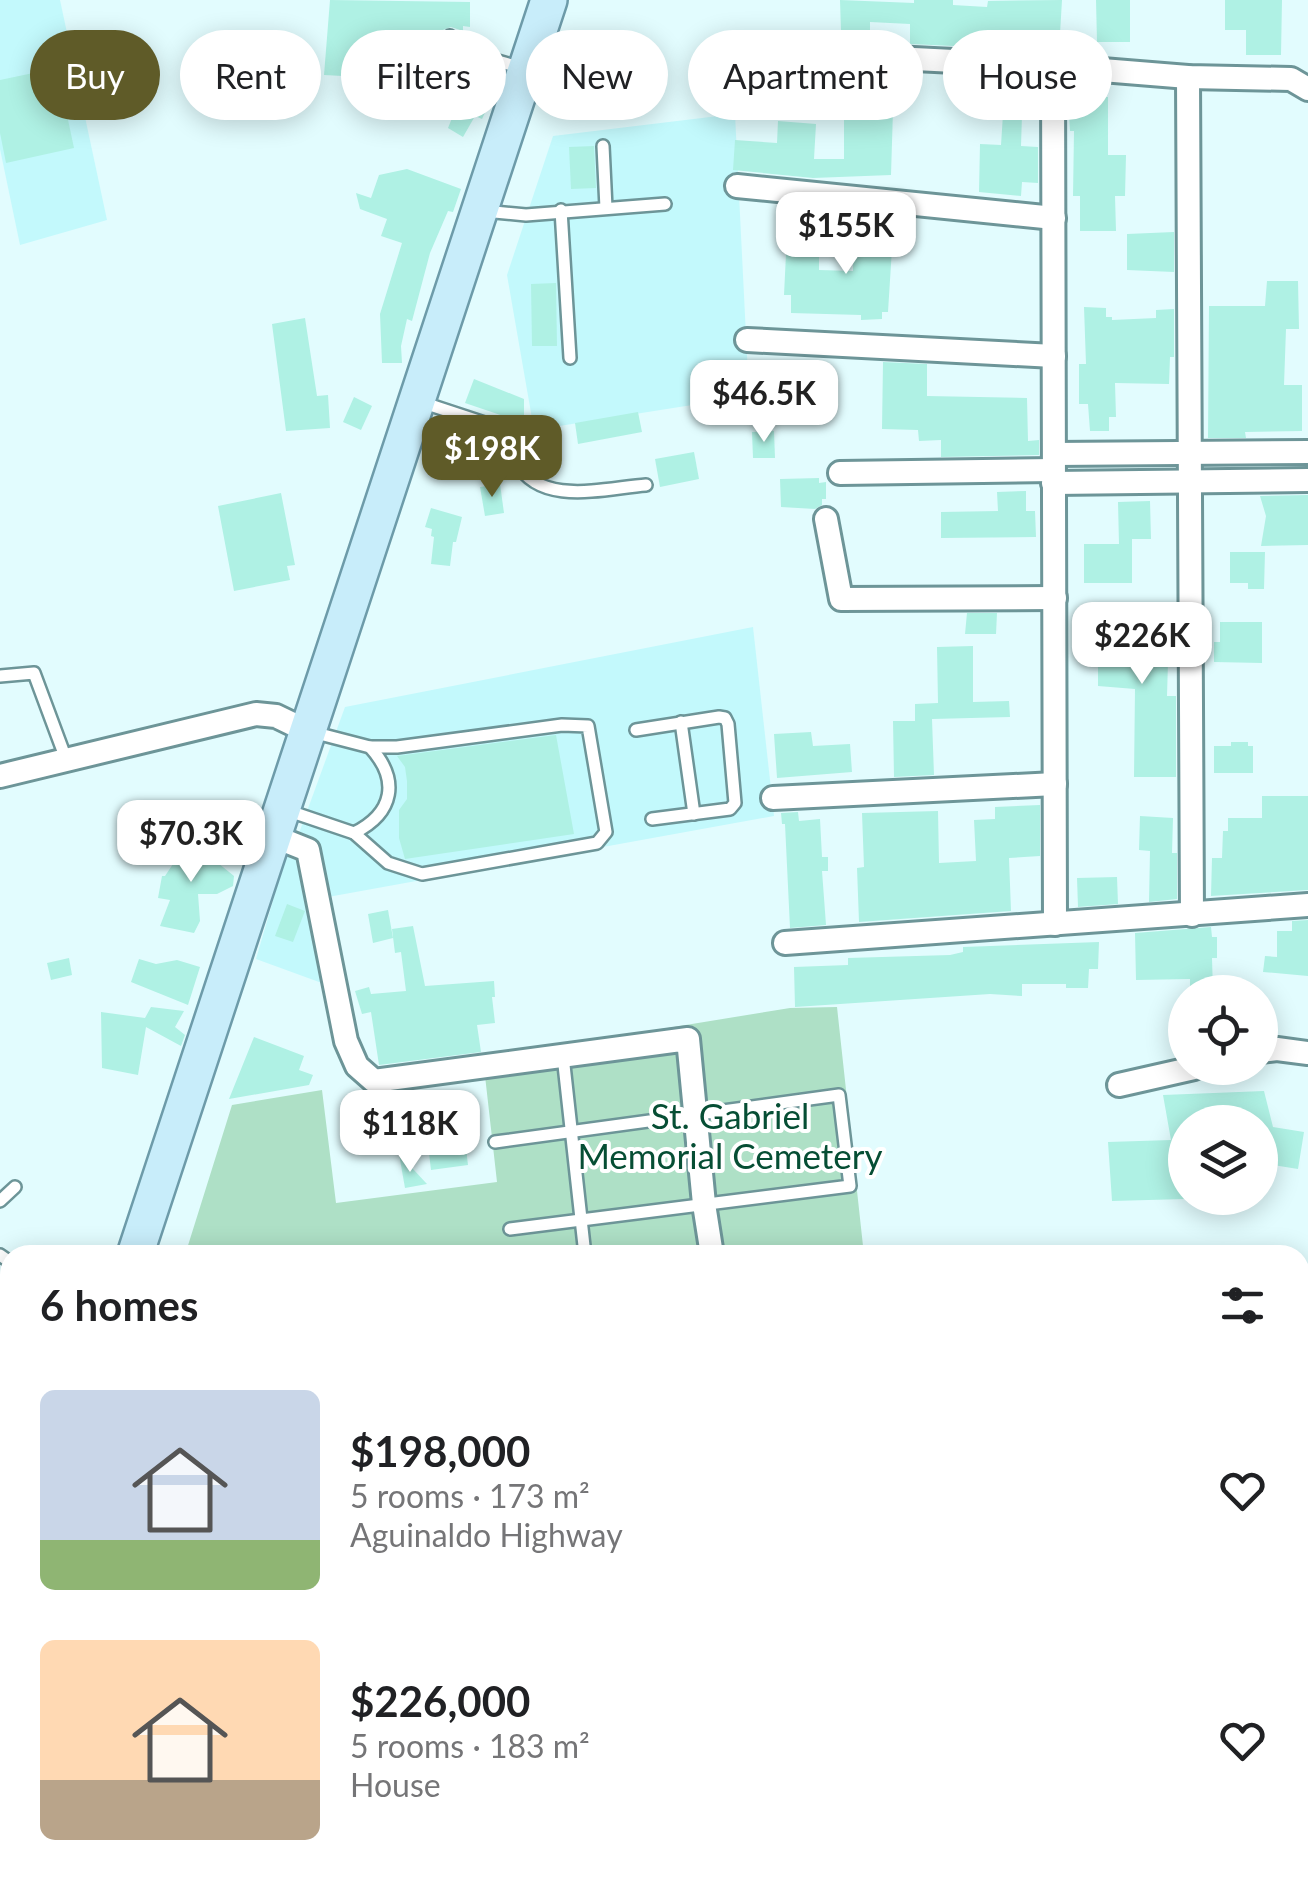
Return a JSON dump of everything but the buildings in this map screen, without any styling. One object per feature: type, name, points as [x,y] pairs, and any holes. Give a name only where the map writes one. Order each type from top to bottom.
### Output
[{"type":"main road","points":[[539,30],[549,0]]},
{"type":"main road","points":[[137,1245],[526,69]]},
{"type":"street","points":[[1112,71],[1188,77],[1291,78],[1308,88]]},
{"type":"street","points":[[1188,77],[1192,914]]},
{"type":"street","points":[[1054,120],[1055,924]]},
{"type":"street","points":[[737,186],[1054,218]]},
{"type":"street","points":[[746,340],[1054,356]]},
{"type":"street","points":[[840,473],[1054,469],[1188,453],[1308,452]]},
{"type":"street","points":[[1054,469],[1189,481],[1308,480]]},
{"type":"street","points":[[826,519],[841,599],[1054,598]]},
{"type":"street","points":[[0,776],[256,714],[276,716],[307,732]]},
{"type":"street","points":[[773,798],[1055,784]]},
{"type":"street","points":[[278,822],[308,850],[346,1041],[357,1066],[374,1081],[688,1039],[710,1245]]},
{"type":"street","points":[[785,943],[1308,906]]},
{"type":"street","points":[[1278,1049],[1308,1053]]},
{"type":"street","points":[[1118,1085],[1168,1074]]},
{"type":"lane","points":[[506,63],[526,69]]},
{"type":"lane","points":[[602,146],[606,208]]},
{"type":"lane","points":[[480,210],[526,215],[664,204]]},
{"type":"lane","points":[[562,210],[570,358]]},
{"type":"lane","points":[[416,401],[503,429],[524,473],[534,483],[554,492],[646,485]]},
{"type":"lane","points":[[0,676],[34,673],[66,759]]},
{"type":"lane","points":[[636,730],[725,718],[730,737],[735,803],[730,809],[652,819]]},
{"type":"lane","points":[[682,722],[694,814]]},
{"type":"lane","points":[[278,822],[354,833],[388,863],[422,874],[597,842],[606,832],[588,726],[562,725],[397,747],[370,746],[307,732]]},
{"type":"lane","points":[[354,833],[370,825],[382,812],[389,795],[389,777],[370,746]]},
{"type":"lane","points":[[563,1056],[584,1245]]},
{"type":"lane","points":[[495,1142],[839,1095],[850,1186],[510,1229]]},
{"type":"lane","points":[[0,1201],[15,1186]]},
{"type":"shaded area","points":[[0,0],[60,0],[66,30],[30,30],[30,120],[86,120],[107,220],[20,245],[0,149]]},
{"type":"shaded area","points":[[688,120],[735,120],[749,396],[534,430],[507,275],[553,136]]},
{"type":"shaded area","points":[[753,627],[774,816],[328,897],[298,836],[345,707]]},
{"type":"shaded area","points":[[288,849],[300,853],[330,986],[256,959]]},
{"type":"green space","name":"St. Gabriel Memorial Cemetery","points":[[837,1007],[863,1245],[188,1245],[232,1105],[322,1090],[336,1203],[497,1182],[483,1058],[790,1008]]}]
